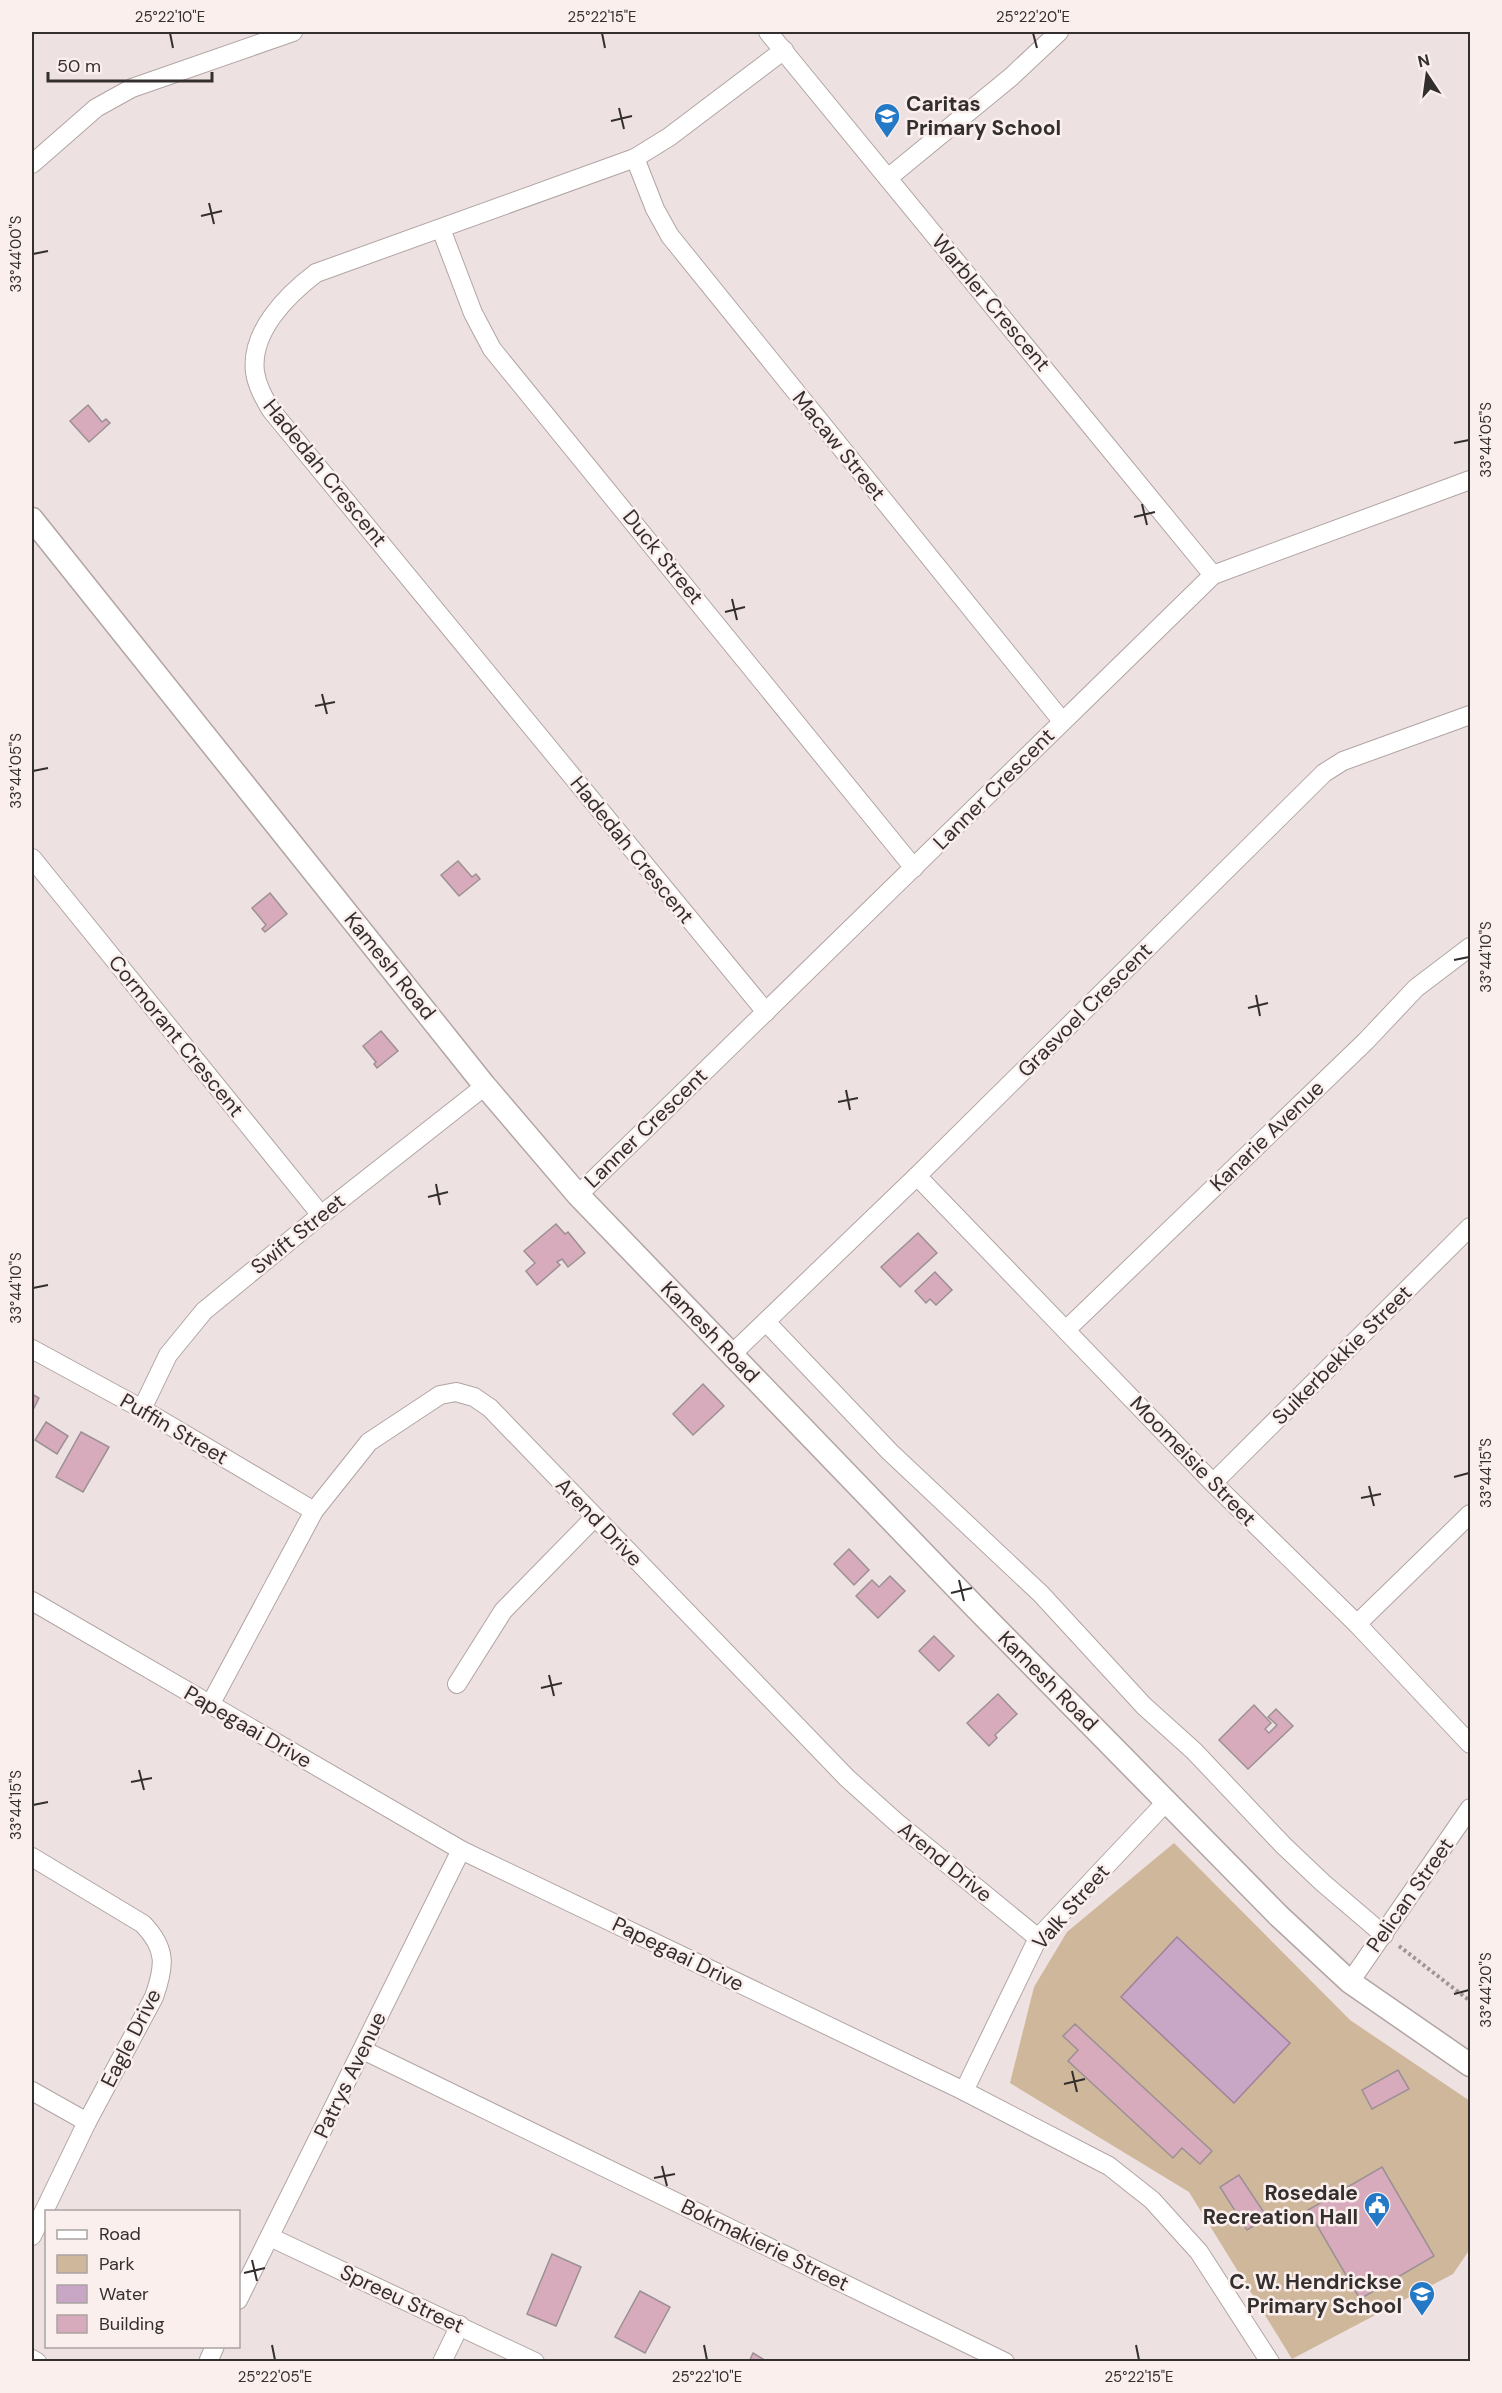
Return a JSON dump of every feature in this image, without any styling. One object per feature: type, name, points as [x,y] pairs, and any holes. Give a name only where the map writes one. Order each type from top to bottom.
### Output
[{"type":"street","points":[[32,164],[96,108],[132,88],[293,32]]},
{"type":"street","name":"Warbler Crescent","points":[[768,32],[1213,575]]},
{"type":"street","points":[[888,178],[1011,77],[1059,32]]},
{"type":"street","name":"Hadedah Crescent","points":[[766,1012],[271,410],[261,393],[255,372],[258,346],[280,305],[303,283],[334,265],[441,229],[635,158],[669,137],[784,50]]},
{"type":"street","name":"Macaw Street","points":[[635,158],[655,209],[670,236],[1062,721]]},
{"type":"street","name":"Duck Street","points":[[441,229],[473,313],[492,349],[914,868]]},
{"type":"street","name":"Lanner Crescent","points":[[578,1195],[1213,575],[1470,480]]},
{"type":"street","name":"Kamesh Road","points":[[32,519],[485,1086],[578,1195],[731,1355],[1272,1909],[1350,1982],[1470,2065]]},
{"type":"street","name":"Grasvoel Crescent","points":[[731,1355],[917,1176],[1324,773],[1343,761],[1470,715]]},
{"type":"street","name":"Cormorant Crescent","points":[[32,858],[321,1215]]},
{"type":"street","name":"Kanarie Avenue","points":[[1067,1329],[1366,1041],[1416,988],[1470,947]]},
{"type":"street","name":"Swift Street","points":[[142,1409],[168,1355],[204,1311],[321,1215],[485,1086]]},
{"type":"street","name":"Moomeisie Street","points":[[917,1176],[1067,1329],[1213,1484],[1357,1624],[1470,1744]]},
{"type":"street","name":"Suikerbekkie Street","points":[[1213,1484],[1470,1227]]},
{"type":"street","points":[[766,1322],[890,1452],[1041,1594],[1144,1706],[1194,1751],[1283,1845],[1384,1935]]},
{"type":"street","name":"Puffin Street","points":[[32,1349],[142,1409],[314,1511]]},
{"type":"street","name":"Arend Drive","points":[[210,1705],[314,1511],[369,1442],[420,1406],[440,1395],[456,1392],[474,1396],[490,1408],[847,1778],[896,1822],[1038,1938]]},
{"type":"street","points":[[1357,1624],[1470,1514]]},
{"type":"street","points":[[457,1684],[503,1611],[594,1518]]},
{"type":"street","name":"Papegaai Drive","points":[[32,1601],[460,1850],[964,2091],[1109,2166],[1152,2200],[1199,2252],[1270,2361]]},
{"type":"street","name":"Valk Street","points":[[964,2091],[1038,1938],[1167,1801]]},
{"type":"street","name":"Pelican Street","points":[[1350,1982],[1470,1808]]},
{"type":"street","name":"Patrys Avenue","points":[[240,2296],[460,1850]]},
{"type":"street","name":"Eagle Drive","points":[[32,1857],[143,1924],[156,1937],[163,1956],[161,1976],[154,1997],[87,2122],[32,2236]]},
{"type":"street","name":"Bokmakierie Street","points":[[363,2050],[1005,2361]]},
{"type":"street","points":[[32,2091],[87,2122]]},
{"type":"street","name":"Spreeu Street","points":[[270,2237],[535,2361]]},
{"type":"street","points":[[442,2361],[459,2325]]},
{"type":"street","points":[[32,2359],[37,2361]]},
{"type":"path","points":[[1384,1935],[1470,2001]]},
{"type":"green space","points":[[1174,1843],[1350,2020],[1470,2101],[1470,2249],[1453,2274],[1292,2359],[1189,2192],[1010,2083],[1034,1987],[1067,1932]]},
{"type":"water","points":[[1177,1937],[1290,2043],[1234,2103],[1121,1997]]},
{"type":"building","points":[[88,405],[102,422],[106,419],[110,423],[89,442],[70,421]]},
{"type":"building","points":[[458,861],[472,877],[476,874],[480,879],[459,896],[441,875]]},
{"type":"building","points":[[270,893],[287,914],[265,932],[262,929],[266,925],[252,908]]},
{"type":"building","points":[[381,1031],[398,1051],[377,1068],[374,1064],[376,1062],[363,1046]]},
{"type":"building","points":[[556,1224],[565,1234],[568,1232],[585,1253],[568,1267],[562,1259],[557,1262],[560,1265],[537,1285],[526,1271],[535,1263],[524,1251]]},
{"type":"building","points":[[918,1233],[937,1253],[900,1287],[881,1267]]},
{"type":"building","points":[[935,1272],[952,1290],[936,1305],[930,1299],[926,1303],[915,1291]]},
{"type":"building","points":[[703,1384],[724,1406],[693,1435],[673,1414]]},
{"type":"building","points":[[32,1394],[39,1398],[32,1412]]},
{"type":"building","points":[[46,1422],[68,1436],[57,1454],[35,1440]]},
{"type":"building","points":[[81,1432],[109,1447],[83,1492],[56,1477]]},
{"type":"building","points":[[849,1549],[869,1570],[854,1585],[834,1564]]},
{"type":"building","points":[[890,1576],[905,1591],[878,1618],[856,1596],[872,1580],[879,1587]]},
{"type":"building","points":[[934,1636],[954,1656],[939,1671],[919,1651]]},
{"type":"building","points":[[998,1694],[1017,1714],[995,1735],[997,1738],[989,1746],[967,1723]]},
{"type":"building","points":[[1254,1705],[1271,1723],[1265,1729],[1269,1733],[1277,1725],[1268,1717],[1276,1709],[1293,1726],[1248,1769],[1219,1740]]},
{"type":"building","points":[[1075,2024],[1212,2151],[1200,2164],[1182,2148],[1173,2158],[1068,2061],[1078,2050],[1063,2036]]},
{"type":"building","points":[[1398,2070],[1409,2089],[1372,2109],[1362,2090]]},
{"type":"building","points":[[1382,2167],[1434,2256],[1360,2299],[1308,2210]]},
{"type":"building","points":[[1239,2175],[1267,2217],[1247,2230],[1220,2187]]},
{"type":"building","points":[[552,2254],[581,2267],[556,2326],[527,2314]]},
{"type":"building","points":[[640,2291],[670,2307],[645,2353],[615,2337]]},
{"type":"building","points":[[753,2353],[768,2362],[749,2362]]},
{"type":"place","name":"Caritas Primary School","points":[[887,139]]},
{"type":"place","name":"Rosedale Recreation Hall","points":[[1377,2228]]},
{"type":"place","name":"C. W. Hendrickse Primary School","points":[[1422,2317]]}]
